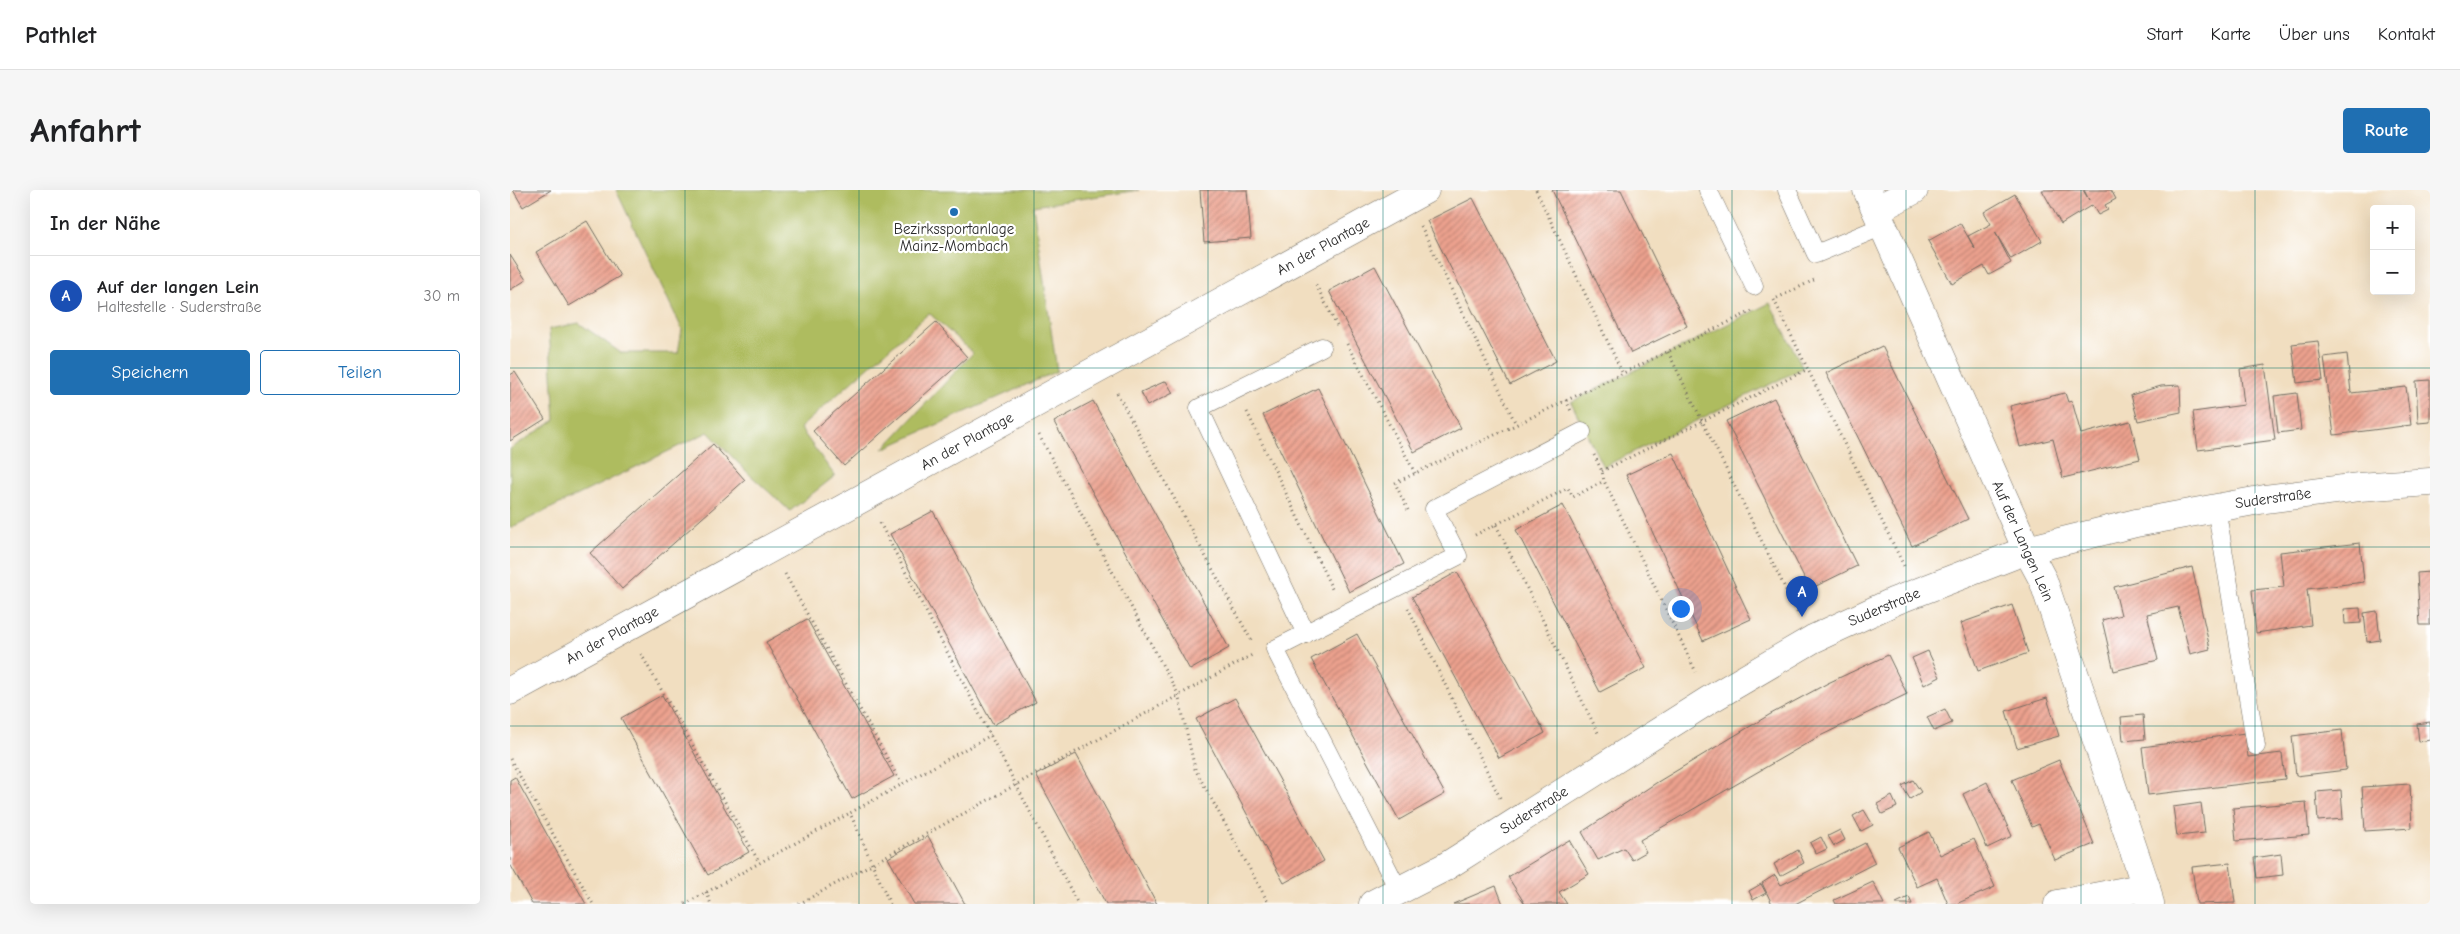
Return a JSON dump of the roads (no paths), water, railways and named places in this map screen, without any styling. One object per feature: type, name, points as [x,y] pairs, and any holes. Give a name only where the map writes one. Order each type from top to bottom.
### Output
[{"type":"street","name":"An der Plantage","points":[[510,691],[1425,190]]},
{"type":"street","points":[[1876,209],[1914,190]]},
{"type":"street","name":"Auf der Langen Lein","points":[[1876,209],[2043,580],[2148,895]]},
{"type":"street","name":"Suderstraße","points":[[1373,904],[1402,898],[1445,867],[1709,700],[1813,639],[1895,601],[2028,550],[2216,507],[2359,487],[2430,482]]},
{"type":"street","points":[[2058,904],[2148,895]]},
{"type":"lane","points":[[1708,190],[1754,286]]},
{"type":"lane","points":[[1787,190],[1816,254],[1876,209]]},
{"type":"lane","points":[[1306,634],[1199,408],[1322,347]]},
{"type":"lane","points":[[1402,898],[1275,650],[1458,556],[1434,508],[1582,432]]},
{"type":"lane","points":[[2216,507],[2256,746]]},
{"type":"place","name":"Bezirkssportanlage Mainz-Mombach","points":[[954,212]]},
{"type":"place","name":"Auf der langen Lein","points":[[1802,617]]}]
